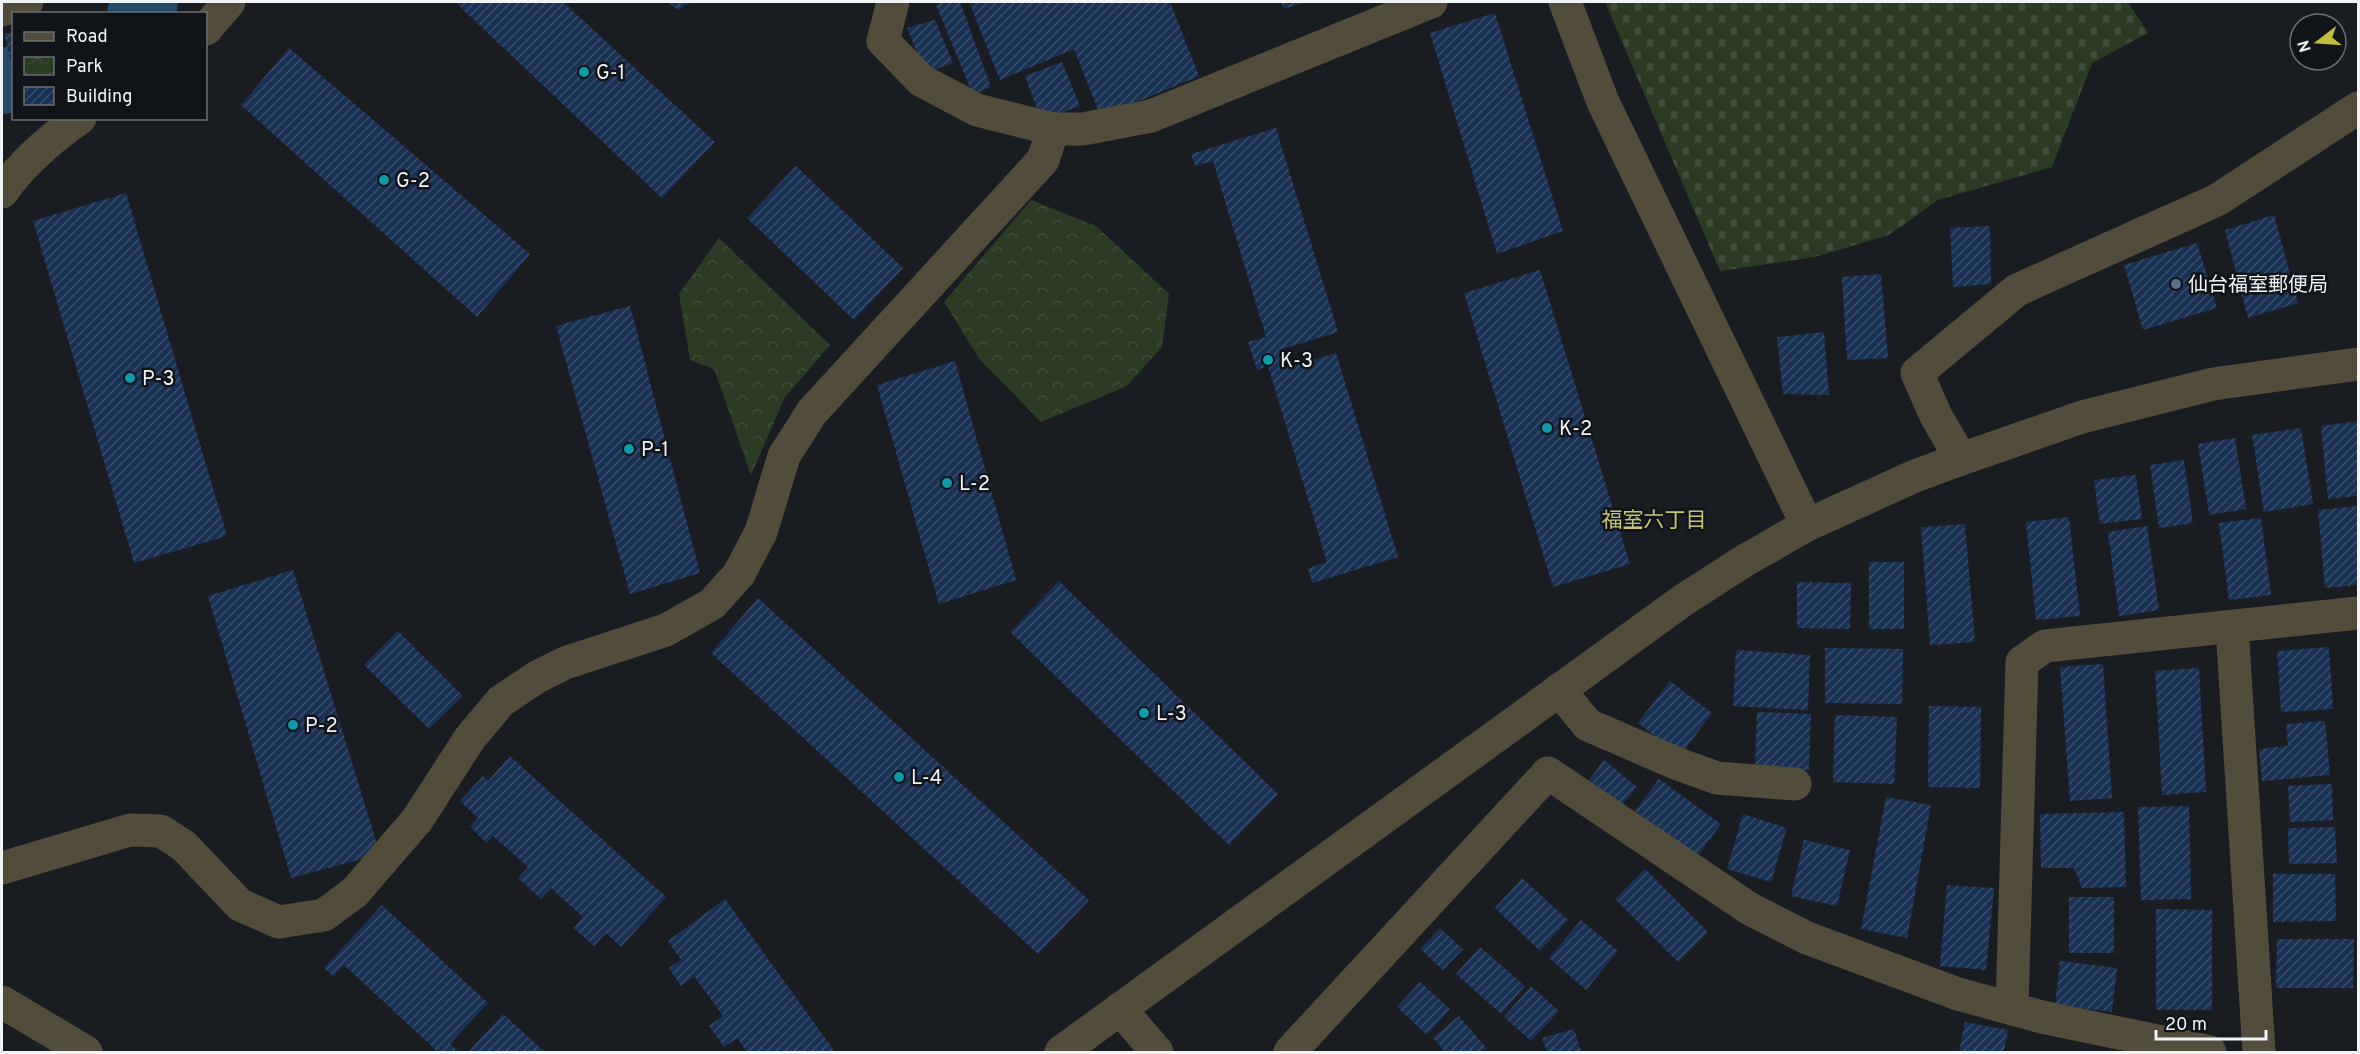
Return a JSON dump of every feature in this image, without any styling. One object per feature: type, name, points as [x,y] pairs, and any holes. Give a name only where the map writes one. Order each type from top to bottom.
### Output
[{"type":"street","points":[[2,10],[27,2]]},
{"type":"street","points":[[207,28],[229,2]]},
{"type":"street","points":[[893,2],[883,41],[922,81],[976,110],[1053,129],[1083,129],[1151,116],[1431,2]]},
{"type":"street","points":[[1565,2],[1603,102],[1807,525]]},
{"type":"street","points":[[1960,459],[1936,416],[1917,373],[2017,290],[2217,200],[2358,108]]},
{"type":"street","points":[[2,192],[14,176],[50,139],[77,120]]},
{"type":"street","points":[[2,868],[130,830],[161,831],[184,846],[240,905],[279,922],[324,915],[355,892],[417,820],[470,738],[501,701],[537,677],[566,663],[666,630],[712,604],[739,574],[761,532],[784,456],[812,412],[1043,160],[1053,129]]},
{"type":"street","points":[[1061,1053],[1682,601],[1744,561],[1807,525],[1915,476],[2082,417],[2213,384],[2358,364]]},
{"type":"street","points":[[2012,1008],[2022,662],[2044,646],[2358,613]]},
{"type":"street","points":[[2232,627],[2259,1053]]},
{"type":"street","points":[[1559,690],[1588,725],[1678,764],[1717,778],[1795,784]]},
{"type":"street","points":[[1290,1053],[1548,773],[1750,909],[1807,938],[1947,990],[2042,1017],[2211,1053]]},
{"type":"street","points":[[2,1002],[86,1053]]},
{"type":"street","points":[[1120,1009],[1157,1053]]},
{"type":"green space","points":[[1605,2],[2128,2],[2148,33],[2092,63],[2052,167],[1938,200],[1889,235],[1815,257],[1720,271]]},
{"type":"green space","points":[[1031,200],[1096,226],[1169,294],[1162,347],[1127,386],[1041,422],[980,360],[944,302]]},
{"type":"green space","points":[[719,238],[830,345],[785,397],[751,475],[714,369],[690,360],[679,294]]},
{"type":"building","name":"G-1","points":[[455,2],[563,2],[715,142],[662,198]]},
{"type":"building","points":[[668,2],[691,2],[678,10]]},
{"type":"building","points":[[944,2],[960,2],[991,87],[973,95],[936,5]]},
{"type":"building","points":[[969,2],[1170,2],[1199,76],[1101,117],[1074,49],[1000,80]]},
{"type":"building","points":[[1281,2],[1306,2],[1284,9]]},
{"type":"building","points":[[1495,13],[1563,231],[1497,254],[1430,33]]},
{"type":"building","points":[[935,20],[953,63],[925,73],[907,28]]},
{"type":"building","points":[[4,33],[12,33],[12,68]]},
{"type":"building","name":"G-2","points":[[289,48],[530,254],[477,317],[241,105]]},
{"type":"building","points":[[1062,62],[1080,106],[1041,120],[1025,76]]},
{"type":"building","name":"K-3","points":[[1276,128],[1338,332],[1279,350],[1285,369],[1336,353],[1398,557],[1312,583],[1308,568],[1327,562],[1268,366],[1257,370],[1248,342],[1266,337],[1213,161],[1195,166],[1191,154]]},
{"type":"building","points":[[796,166],[903,268],[854,320],[747,218]]},
{"type":"building","name":"P-3","points":[[126,193],[227,536],[134,563],[33,221]]},
{"type":"building","points":[[2274,215],[2298,303],[2248,318],[2225,230]]},
{"type":"building","points":[[1990,226],[1991,284],[1953,287],[1950,228]]},
{"type":"building","points":[[2197,243],[2217,308],[2143,330],[2124,265]]},
{"type":"building","name":"K-2","points":[[1540,270],[1630,564],[1553,587],[1464,293]]},
{"type":"building","points":[[1881,274],[1888,358],[1847,360],[1842,277]]},
{"type":"building","name":"P-1","points":[[630,306],[700,573],[630,594],[556,326]]},
{"type":"building","points":[[1824,332],[1829,395],[1783,394],[1777,337]]},
{"type":"building","name":"L-2","points":[[955,361],[1016,580],[939,604],[877,385]]},
{"type":"building","points":[[2358,421],[2358,496],[2328,499],[2321,426]]},
{"type":"building","points":[[2301,428],[2313,504],[2264,512],[2252,435]]},
{"type":"building","points":[[2235,438],[2246,509],[2209,515],[2198,444]]},
{"type":"building","points":[[2184,460],[2193,523],[2159,528],[2150,465]]},
{"type":"building","points":[[2136,475],[2142,519],[2100,524],[2094,480]]},
{"type":"building","points":[[2358,506],[2358,585],[2325,588],[2318,510]]},
{"type":"building","points":[[2069,517],[2080,616],[2036,620],[2026,522]]},
{"type":"building","points":[[2261,518],[2271,595],[2229,600],[2219,523]]},
{"type":"building","points":[[1965,524],[1975,642],[1930,645],[1921,527]]},
{"type":"building","points":[[2147,526],[2159,610],[2119,616],[2108,532]]},
{"type":"building","points":[[1869,562],[1904,562],[1904,629],[1869,629]]},
{"type":"building","name":"P-2","points":[[293,570],[380,854],[291,878],[208,596]]},
{"type":"building","name":"L-3","points":[[1059,581],[1278,794],[1229,845],[1010,632]]},
{"type":"building","points":[[1797,582],[1851,583],[1850,629],[1797,628]]},
{"type":"building","name":"L-4","points":[[758,598],[1089,900],[1038,954],[711,653]]},
{"type":"building","points":[[398,631],[463,696],[429,729],[364,665]]},
{"type":"building","points":[[2329,647],[2333,709],[2281,712],[2277,651]]},
{"type":"building","points":[[1825,648],[1903,649],[1902,704],[1825,703]]},
{"type":"building","points":[[1736,650],[1810,655],[1808,710],[1733,706]]},
{"type":"building","points":[[2103,664],[2112,798],[2070,801],[2060,667]]},
{"type":"building","points":[[2199,668],[2206,792],[2162,795],[2155,671]]},
{"type":"building","points":[[1670,681],[1712,713],[1680,756],[1638,723]]},
{"type":"building","points":[[1929,706],[1981,707],[1980,788],[1928,787]]},
{"type":"building","points":[[1757,712],[1811,714],[1809,770],[1755,768]]},
{"type":"building","points":[[1835,715],[1897,717],[1894,784],[1833,782]]},
{"type":"building","points":[[2325,721],[2330,775],[2262,781],[2259,749],[2288,746],[2286,724]]},
{"type":"building","points":[[510,756],[666,897],[621,947],[606,933],[594,946],[574,928],[583,917],[551,888],[541,899],[518,878],[528,867],[493,836],[487,843],[470,827],[478,818],[460,801],[483,776],[488,781]]},
{"type":"building","points":[[1604,760],[1637,787],[1621,806],[1589,780]]},
{"type":"building","points":[[1659,779],[1721,824],[1697,857],[1635,811]]},
{"type":"building","points":[[2332,784],[2333,820],[2290,822],[2288,786]]},
{"type":"building","points":[[1886,797],[1931,805],[1907,938],[1861,929]]},
{"type":"building","points":[[2189,806],[2191,899],[2141,900],[2138,807]]},
{"type":"building","points":[[2124,812],[2126,887],[2082,888],[2074,868],[2041,868],[2040,814]]},
{"type":"building","points":[[1743,814],[1787,828],[1771,882],[1727,869]]},
{"type":"building","points":[[2335,827],[2337,863],[2289,864],[2288,828]]},
{"type":"building","points":[[1804,840],[1850,850],[1837,906],[1791,896]]},
{"type":"building","points":[[1645,869],[1708,932],[1678,962],[1615,899]]},
{"type":"building","points":[[2273,874],[2335,874],[2336,921],[2273,922]]},
{"type":"building","points":[[1522,878],[1568,920],[1540,951],[1495,908]]},
{"type":"building","points":[[1947,885],[1994,888],[1986,970],[1940,966]]},
{"type":"building","points":[[2069,897],[2114,897],[2114,953],[2069,953]]},
{"type":"building","points":[[725,899],[835,1052],[747,1052],[737,1038],[724,1047],[709,1026],[723,1016],[694,976],[681,986],[669,968],[681,960],[668,941]]},
{"type":"building","points":[[382,905],[488,1003],[450,1044],[459,1052],[438,1052],[344,965],[333,976],[324,968]]},
{"type":"building","points":[[2156,909],[2212,910],[2212,1010],[2156,1010]]},
{"type":"building","points":[[1581,920],[1618,951],[1586,990],[1549,958]]},
{"type":"building","points":[[1440,928],[1463,949],[1443,970],[1420,949]]},
{"type":"building","points":[[2277,939],[2354,939],[2353,988],[2276,988]]},
{"type":"building","points":[[1480,947],[1525,986],[1501,1014],[1456,974]]},
{"type":"building","points":[[2060,961],[2117,968],[2112,1012],[2055,1005]]},
{"type":"building","points":[[1420,982],[1450,1009],[1427,1035],[1397,1007]]},
{"type":"building","points":[[1531,986],[1559,1011],[1531,1041],[1504,1017]]},
{"type":"building","points":[[503,1014],[545,1052],[468,1052]]},
{"type":"building","points":[[1459,1016],[1486,1048],[1481,1052],[1445,1052],[1433,1038]]},
{"type":"building","points":[[1965,1022],[2008,1030],[2004,1052],[1959,1052]]},
{"type":"building","points":[[1574,1029],[1581,1052],[1547,1052],[1542,1038]]},
{"type":"waterway","points":[[141,12],[145,2]]},
{"type":"waterway","points":[[2,81],[12,79]]},
{"type":"place","name":"G-1","points":[[584,72]]},
{"type":"place","name":"G-2","points":[[384,180]]},
{"type":"place","name":"仙台福室郵便局","points":[[2176,284]]},
{"type":"place","name":"K-3","points":[[1268,360]]},
{"type":"place","name":"P-3","points":[[130,378]]},
{"type":"place","name":"K-2","points":[[1547,428]]},
{"type":"place","name":"P-1","points":[[629,449]]},
{"type":"place","name":"L-2","points":[[947,483]]},
{"type":"place","name":"L-3","points":[[1144,713]]},
{"type":"place","name":"P-2","points":[[293,725]]},
{"type":"place","name":"L-4","points":[[899,777]]},
{"type":"district","name":"福室六丁目","points":[[1654,520]]}]
